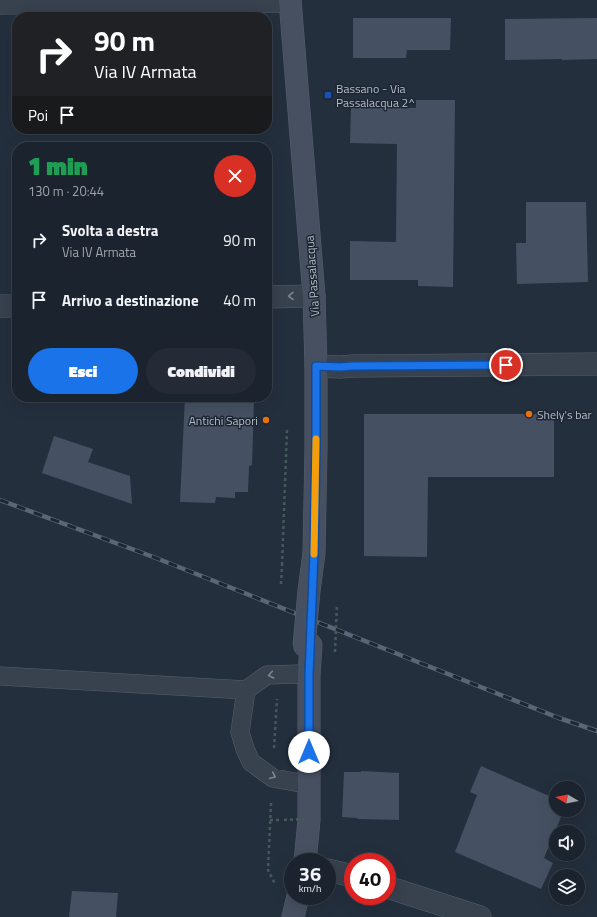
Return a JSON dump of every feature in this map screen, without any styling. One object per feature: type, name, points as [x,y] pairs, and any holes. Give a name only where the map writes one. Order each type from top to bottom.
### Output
[{"type":"street","points":[[0,3],[290,1]]},
{"type":"street","name":"Via Passalacqua","points":[[290,1],[314,296],[316,366],[314,553],[304,674],[304,783],[309,820],[306,853]]},
{"type":"street","points":[[272,297],[314,296]]},
{"type":"street","points":[[0,306],[12,306]]},
{"type":"street","points":[[316,366],[597,364]]},
{"type":"street","points":[[396,890],[480,917]]},
{"type":"street","points":[[293,917],[296,905]]},
{"type":"lane","points":[[0,676],[246,690],[267,675],[304,674]]},
{"type":"lane","points":[[246,690],[240,732],[245,750],[251,762],[273,778],[304,783]]},
{"type":"path","points":[[335,652],[337,601]]},
{"type":"path","points":[[270,820],[306,820]]},
{"type":"building","points":[[353,18],[451,18],[450,50],[407,50],[406,58],[353,58]]},
{"type":"building","points":[[597,18],[597,59],[505,60],[505,19]]},
{"type":"building","points":[[416,100],[455,100],[453,287],[418,286],[418,280],[350,280],[350,241],[396,242],[397,144],[350,143],[351,107],[416,108]]},
{"type":"building","points":[[526,202],[586,202],[588,282],[517,284],[516,243],[526,243]]},
{"type":"building","points":[[185,402],[254,402],[252,465],[249,466],[248,492],[235,492],[235,498],[216,497],[215,503],[180,502]]},
{"type":"building","points":[[364,414],[554,414],[554,477],[428,477],[427,557],[364,556]]},
{"type":"building","points":[[54,436],[93,449],[88,462],[130,476],[132,504],[42,473]]},
{"type":"building","points":[[481,766],[549,796],[549,817],[561,817],[558,825],[549,825],[549,846],[544,858],[553,863],[541,889],[455,852],[477,795],[470,792]]},
{"type":"building","points":[[361,771],[399,773],[399,820],[342,817],[344,772]]},
{"type":"building","points":[[72,891],[118,893],[116,917],[69,917]]},
{"type":"railway","points":[[0,500],[156,558],[559,718],[597,731]]},
{"type":"slow traffic","points":[[314,554],[316,439]]},
{"type":"place","name":"Bassano - Via Passalacqua 2^","points":[[328,95]]},
{"type":"place","name":"Shely's bar","points":[[529,414]]},
{"type":"place","name":"Antichi Sapori","points":[[266,420]]},
{"type":"route","points":[[309,752],[309,675],[314,553],[316,448],[316,366],[506,365]]}]
